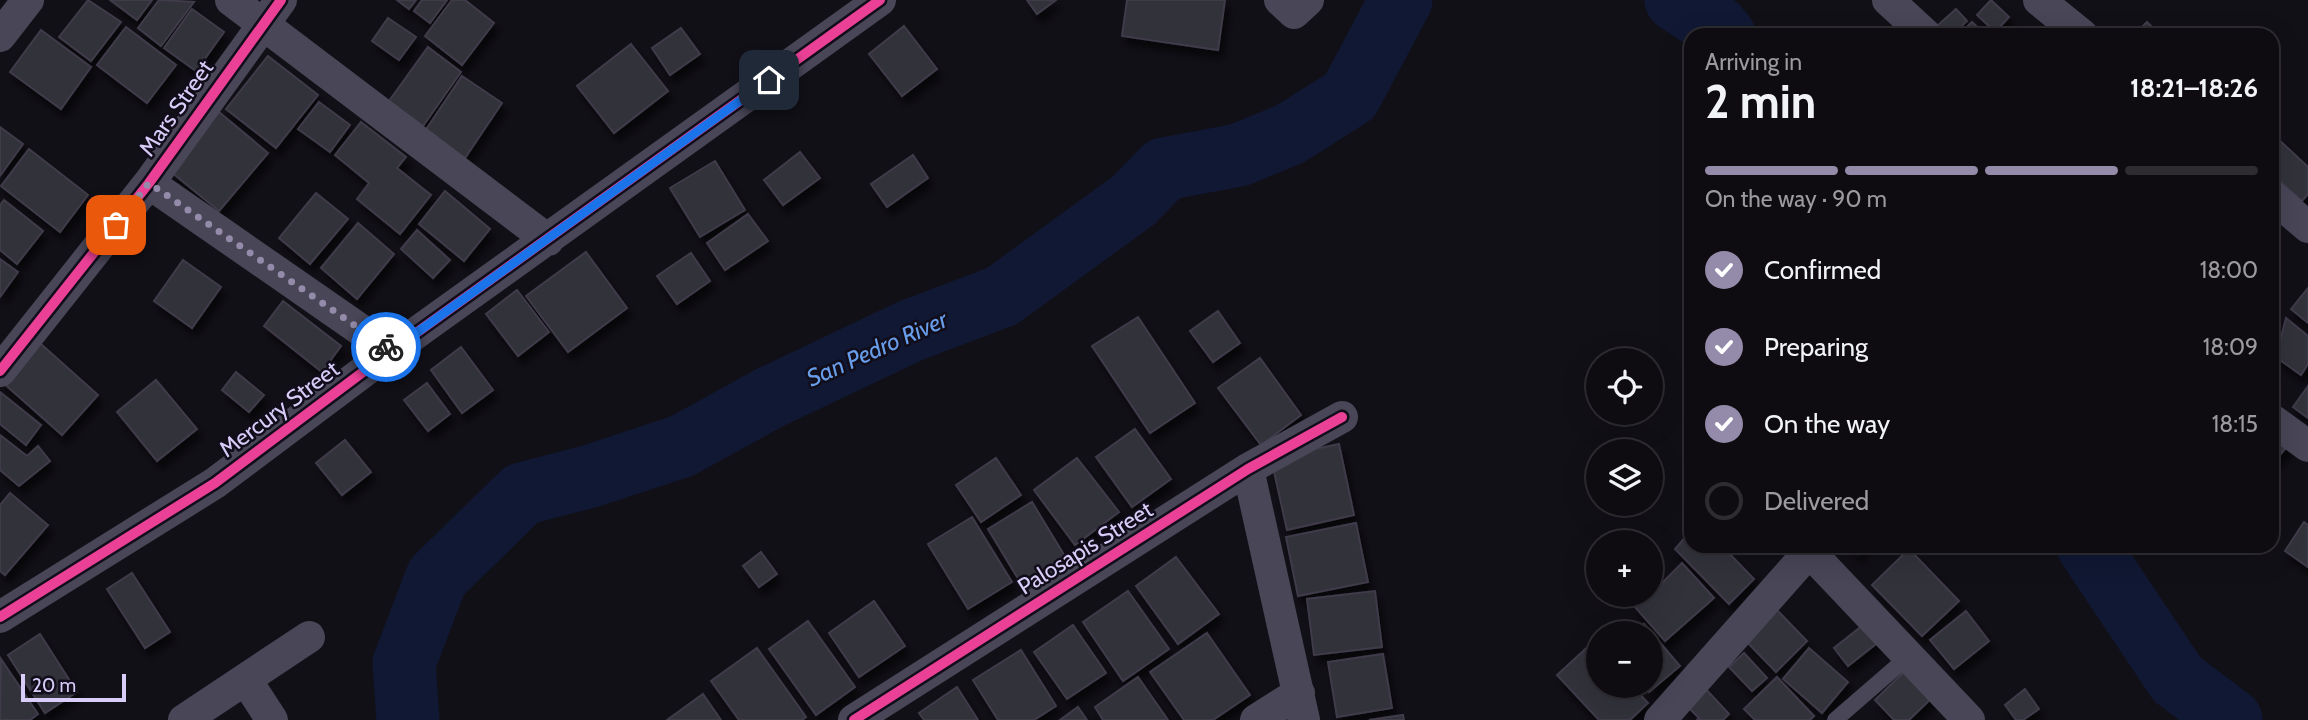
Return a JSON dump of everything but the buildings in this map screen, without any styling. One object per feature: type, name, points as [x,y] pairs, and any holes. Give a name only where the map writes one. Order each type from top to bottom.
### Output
[{"type":"street","points":[[0,36],[28,0]]},
{"type":"street","points":[[231,0],[271,12],[548,240]]},
{"type":"street","name":"Mercury Street","points":[[0,617],[215,483],[391,351],[880,0]]},
{"type":"street","points":[[1280,0],[1294,13],[1308,0]]},
{"type":"street","points":[[1888,0],[1918,28]]},
{"type":"street","points":[[2039,0],[2073,28]]},
{"type":"street","name":"Mars Street","points":[[0,371],[149,183],[271,12]]},
{"type":"street","points":[[149,183],[391,351]]},
{"type":"street","points":[[2279,202],[2308,227]]},
{"type":"street","name":"Palosapis Street","points":[[853,720],[1248,469],[1342,417]]},
{"type":"street","points":[[2279,424],[2308,446]]},
{"type":"street","points":[[1248,469],[1301,707],[1256,720]]},
{"type":"street","points":[[1660,720],[1804,553]]},
{"type":"street","points":[[1811,553],[1969,720]]},
{"type":"street","points":[[184,720],[309,637]]},
{"type":"street","points":[[246,680],[272,720]]},
{"type":"lane","points":[[1835,720],[1910,655]]},
{"type":"waterway","name":"San Pedro River","points":[[408,720],[404,663],[437,577],[522,494],[591,476],[682,446],[769,398],[910,331],[1002,296],[1134,200],[1164,169],[1239,155],[1290,134],[1350,96],[1401,0]]},
{"type":"waterway","name":"San Pedro River","points":[[1676,0],[1718,28]]},
{"type":"waterway","name":"San Pedro River","points":[[2093,553],[2177,679],[2231,720]]},
{"type":"cycle path","points":[[0,371],[149,183],[281,0]]},
{"type":"cycle path","points":[[0,617],[215,483],[391,351],[880,0]]},
{"type":"cycle path","points":[[854,720],[1248,469],[1342,417]]},
{"type":"way so far","points":[[116,225],[149,183],[386,347]]},
{"type":"route","points":[[386,347],[391,351],[769,80]]}]
